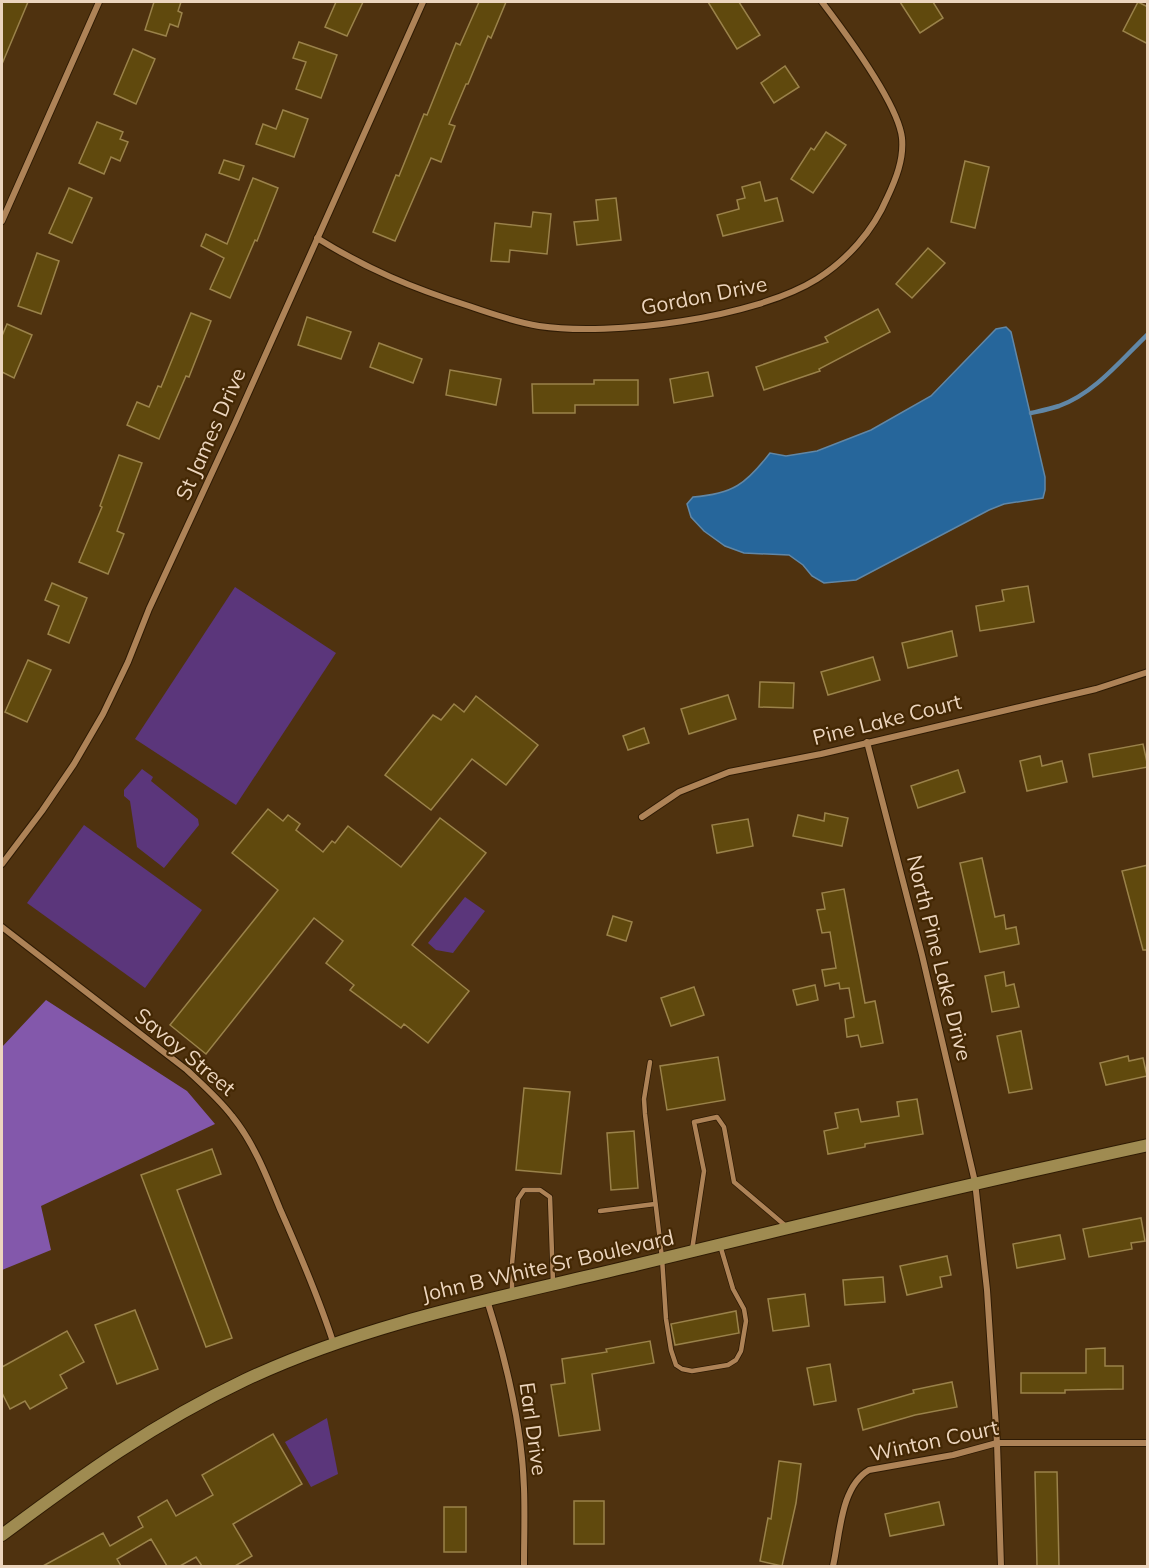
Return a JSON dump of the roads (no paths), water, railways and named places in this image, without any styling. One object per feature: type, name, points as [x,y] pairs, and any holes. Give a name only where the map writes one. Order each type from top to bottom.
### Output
[{"type":"main road","name":"John B White Sr Boulevard","points":[[2,1535],[95,1466],[144,1434],[245,1380],[298,1357],[404,1320],[789,1229],[975,1182],[1148,1145]]},
{"type":"street","points":[[2,221],[99,2]]},
{"type":"street","name":"St James Drive","points":[[2,864],[49,802],[103,714],[423,2]]},
{"type":"street","name":"Gordon Drive","points":[[317,238],[349,258],[419,290],[514,321],[540,326],[592,329],[678,321],[742,308],[791,293],[833,267],[862,239],[885,204],[894,184],[902,151],[901,131],[894,112],[822,2]]},
{"type":"street","name":"Pine Lake Court","points":[[642,817],[679,792],[729,772],[1096,689],[1148,672]]},
{"type":"street","name":"North Pine Lake Drive","points":[[867,742],[922,955],[975,1182],[987,1290],[997,1443],[1001,1566]]},
{"type":"street","name":"Savoy Street","points":[[2,927],[187,1071],[212,1092],[233,1117],[252,1144],[318,1296],[334,1344]]},
{"type":"street","name":"Earl Drive","points":[[487,1299],[511,1382],[517,1422],[524,1486],[524,1566]]},
{"type":"street","name":"Winton Court","points":[[833,1566],[846,1499],[860,1475],[869,1470],[954,1455],[997,1443],[1148,1443]]},
{"type":"lane","points":[[650,1062],[645,1107],[662,1258],[666,1319],[671,1350],[676,1365],[682,1369],[692,1371],[728,1365],[736,1360],[741,1351],[746,1321],[744,1309],[733,1289],[720,1245]]},
{"type":"lane","points":[[692,1251],[704,1171],[694,1122],[717,1117],[724,1127],[734,1182],[789,1229]]},
{"type":"lane","points":[[512,1293],[512,1264],[519,1199],[524,1190],[540,1190],[550,1197],[553,1283]]},
{"type":"lane","points":[[600,1212],[655,1204]]},
{"type":"water","points":[[1006,327],[1011,332],[1045,477],[1043,498],[1004,504],[989,510],[856,580],[824,583],[812,576],[803,565],[789,555],[744,553],[725,546],[704,531],[691,517],[687,504],[693,497],[719,493],[738,485],[753,473],[770,453],[786,456],[817,451],[871,430],[931,396],[996,329]]},
{"type":"waterway","points":[[1031,413],[1059,406],[1084,393],[1107,375],[1148,334]]}]
